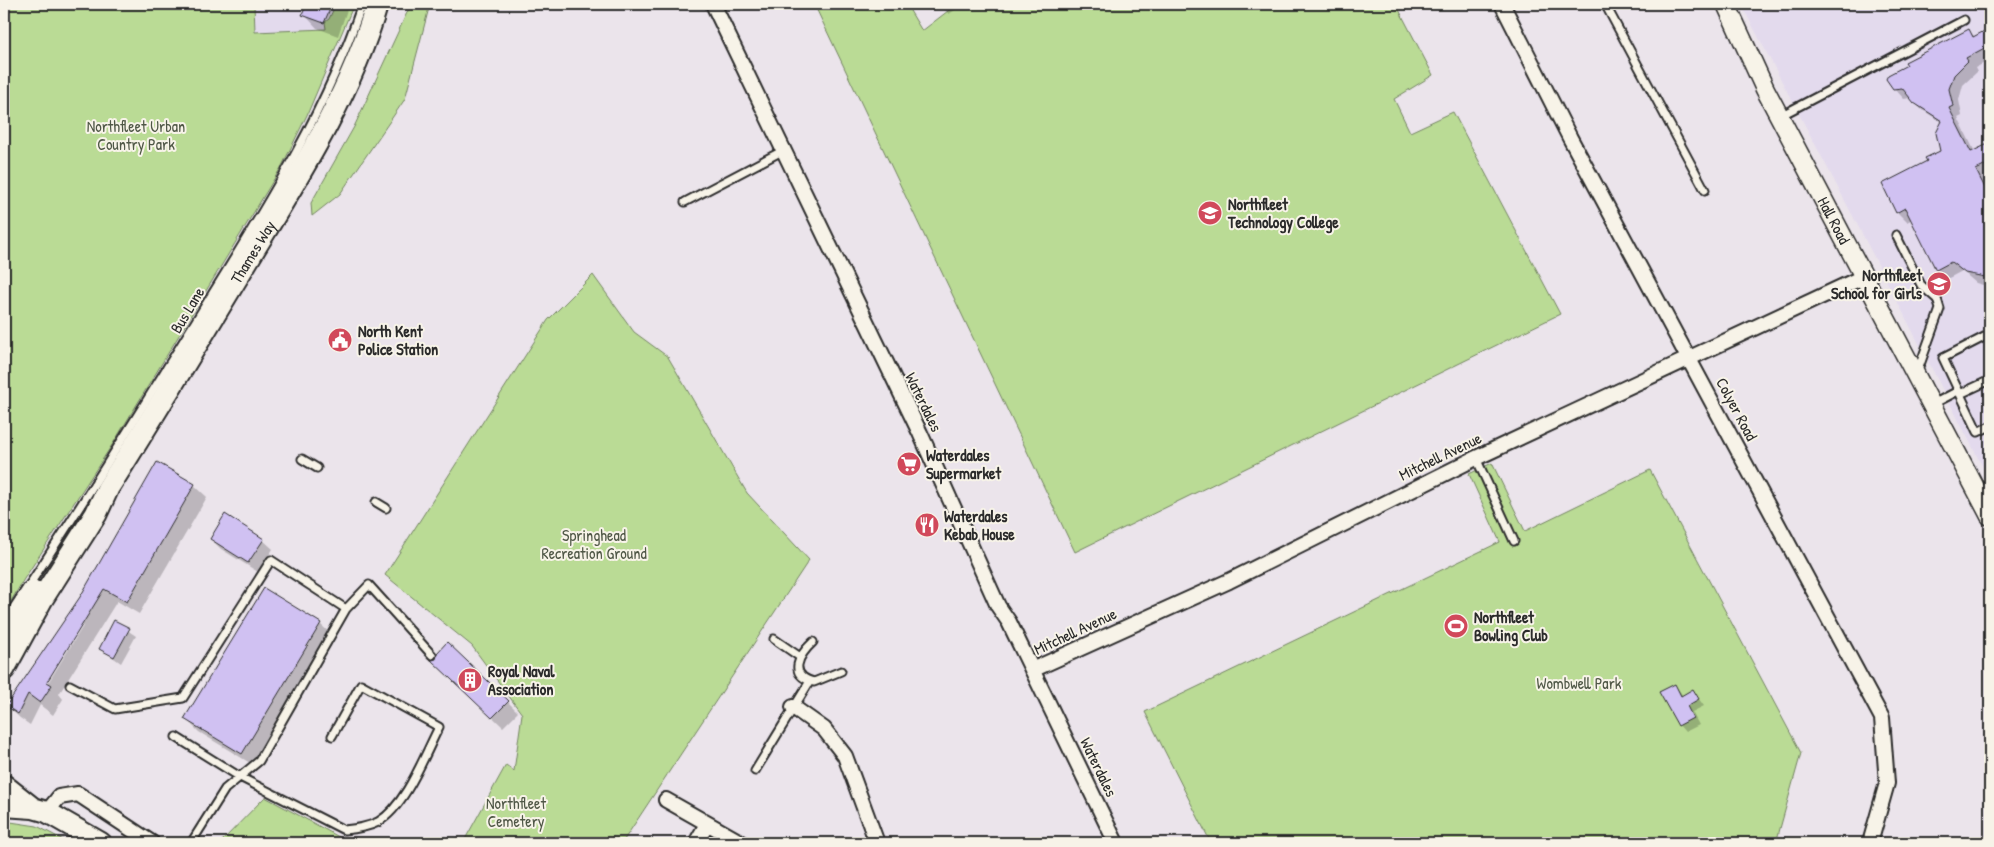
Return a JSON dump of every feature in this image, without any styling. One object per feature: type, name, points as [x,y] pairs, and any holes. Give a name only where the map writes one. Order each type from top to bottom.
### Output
[{"type":"main road","name":"Thames Way","points":[[4,669],[42,598],[96,514],[108,488],[287,196],[332,114],[359,54],[377,4]]},
{"type":"main road","name":"Thames Way","points":[[9,627],[94,501],[108,488]]},
{"type":"main road","points":[[4,785],[40,810],[100,843]]},
{"type":"main road","points":[[4,806],[40,810]]},
{"type":"street","name":"Waterdales","points":[[713,4],[920,433],[985,578],[1116,843]]},
{"type":"street","name":"Colyer Road","points":[[1502,4],[1575,147],[1882,718],[1886,783],[1870,843]]},
{"type":"street","name":"Hall Road","points":[[1726,4],[1779,116],[1933,404],[1990,516]]},
{"type":"street","name":"Mitchell Avenue","points":[[1032,670],[1229,581],[1476,458],[1864,276]]},
{"type":"street","points":[[793,707],[824,729],[845,756],[877,843]]},
{"type":"street","points":[[40,810],[58,798],[78,794],[152,843]]},
{"type":"street","points":[[666,800],[742,843]]},
{"type":"street","points":[[696,843],[707,824]]},
{"type":"lane","name":"Bus Lane","points":[[9,627],[28,587],[122,443],[288,170],[330,81],[362,4]]},
{"type":"lane","points":[[1605,4],[1705,190]]},
{"type":"lane","points":[[1779,116],[1964,20]]},
{"type":"lane","points":[[685,202],[784,150]]},
{"type":"lane","points":[[1896,235],[1921,285],[1937,299],[1940,309],[1916,374]]},
{"type":"lane","points":[[1990,334],[1943,358],[1978,432],[1990,426]]},
{"type":"lane","points":[[1933,404],[1990,380]]},
{"type":"lane","points":[[1476,458],[1514,540]]},
{"type":"lane","points":[[302,459],[317,468]]},
{"type":"lane","points":[[376,502],[386,508]]},
{"type":"lane","points":[[70,685],[115,709],[183,698],[271,560],[346,609]]},
{"type":"lane","points":[[191,843],[225,789],[259,761],[346,609],[369,585],[432,655]]},
{"type":"lane","points":[[774,639],[800,657]]},
{"type":"lane","points":[[813,642],[803,651],[798,671],[810,680],[815,681],[841,671]]},
{"type":"lane","points":[[754,771],[810,680]]},
{"type":"lane","points":[[176,737],[240,777],[344,830],[378,822],[400,799],[439,727],[361,684],[332,736]]},
{"type":"shaded area","points":[[254,4],[342,4],[333,28],[255,32]]},
{"type":"shaded area","name":"Northfleet School for Girls","points":[[1741,4],[1990,4],[1990,481],[1855,220]]},
{"type":"green space","name":"Northfleet Urban Country Park","points":[[4,4],[254,4],[255,32],[326,29],[325,22],[329,19],[336,4],[354,4],[307,115],[282,166],[114,442],[24,579],[4,613]]},
{"type":"green space","points":[[411,4],[430,4],[405,99],[340,194],[312,216],[311,203],[354,127]]},
{"type":"green space","name":"Northfleet Technology College","points":[[814,4],[906,4],[922,31],[957,4],[1396,4],[1433,75],[1394,99],[1410,132],[1453,112],[1560,314],[1075,552]]},
{"type":"green space","name":"Springhead Recreation Ground","points":[[593,275],[634,332],[668,357],[747,493],[809,560],[622,843],[463,843],[506,765],[514,771],[522,714],[472,646],[385,575],[548,320]]},
{"type":"green space","name":"Wombwell Park","points":[[1492,463],[1525,531],[1650,470],[1801,753],[1776,843],[1211,843],[1145,712],[1500,542],[1469,474]]},
{"type":"green space","points":[[265,797],[350,843],[220,843]]},
{"type":"green space","points":[[4,821],[37,826],[69,843],[4,843]]},
{"type":"building","points":[[307,4],[332,4],[324,23],[302,15]]},
{"type":"building","points":[[1990,28],[1990,45],[1966,58],[1968,61],[1954,75],[1949,89],[1953,106],[1949,108],[1971,152],[1990,143],[1990,163],[1976,170],[1990,198],[1990,278],[1965,273],[1951,262],[1936,270],[1905,208],[1896,213],[1882,184],[1927,161],[1925,158],[1940,151],[1936,133],[1942,121],[1914,103],[1902,88],[1893,89],[1886,79],[1888,75],[1907,65],[1905,62],[1969,29],[1973,37]]},
{"type":"building","points":[[157,462],[195,484],[127,602],[104,589],[47,682],[52,685],[40,703],[28,694],[18,714],[6,706],[80,597]]},
{"type":"building","points":[[225,514],[264,539],[248,563],[210,539]]},
{"type":"building","points":[[264,588],[321,623],[242,754],[184,719]]},
{"type":"building","points":[[114,620],[130,628],[114,657],[99,649]]},
{"type":"building","name":"Royal Naval Association","points":[[447,642],[509,701],[492,718],[431,660],[436,659],[437,653]]},
{"type":"building","points":[[1675,684],[1681,696],[1693,689],[1699,699],[1687,706],[1693,718],[1678,726],[1659,692]]},
{"type":"place","name":"Northfleet Technology College","points":[[1210,213]]},
{"type":"place","name":"Northfleet School for Girls","points":[[1939,284]]},
{"type":"place","name":"North Kent Police Station","points":[[340,340]]},
{"type":"place","name":"Waterdales Supermarket","points":[[909,464]]},
{"type":"place","name":"Waterdales Kebab House","points":[[927,525]]},
{"type":"place","name":"Northfleet Bowling Club","points":[[1456,626]]},
{"type":"place","name":"Royal Naval Association","points":[[470,680]]},
{"type":"park label","name":"Northfleet Cemetery","points":[[516,812]]}]
